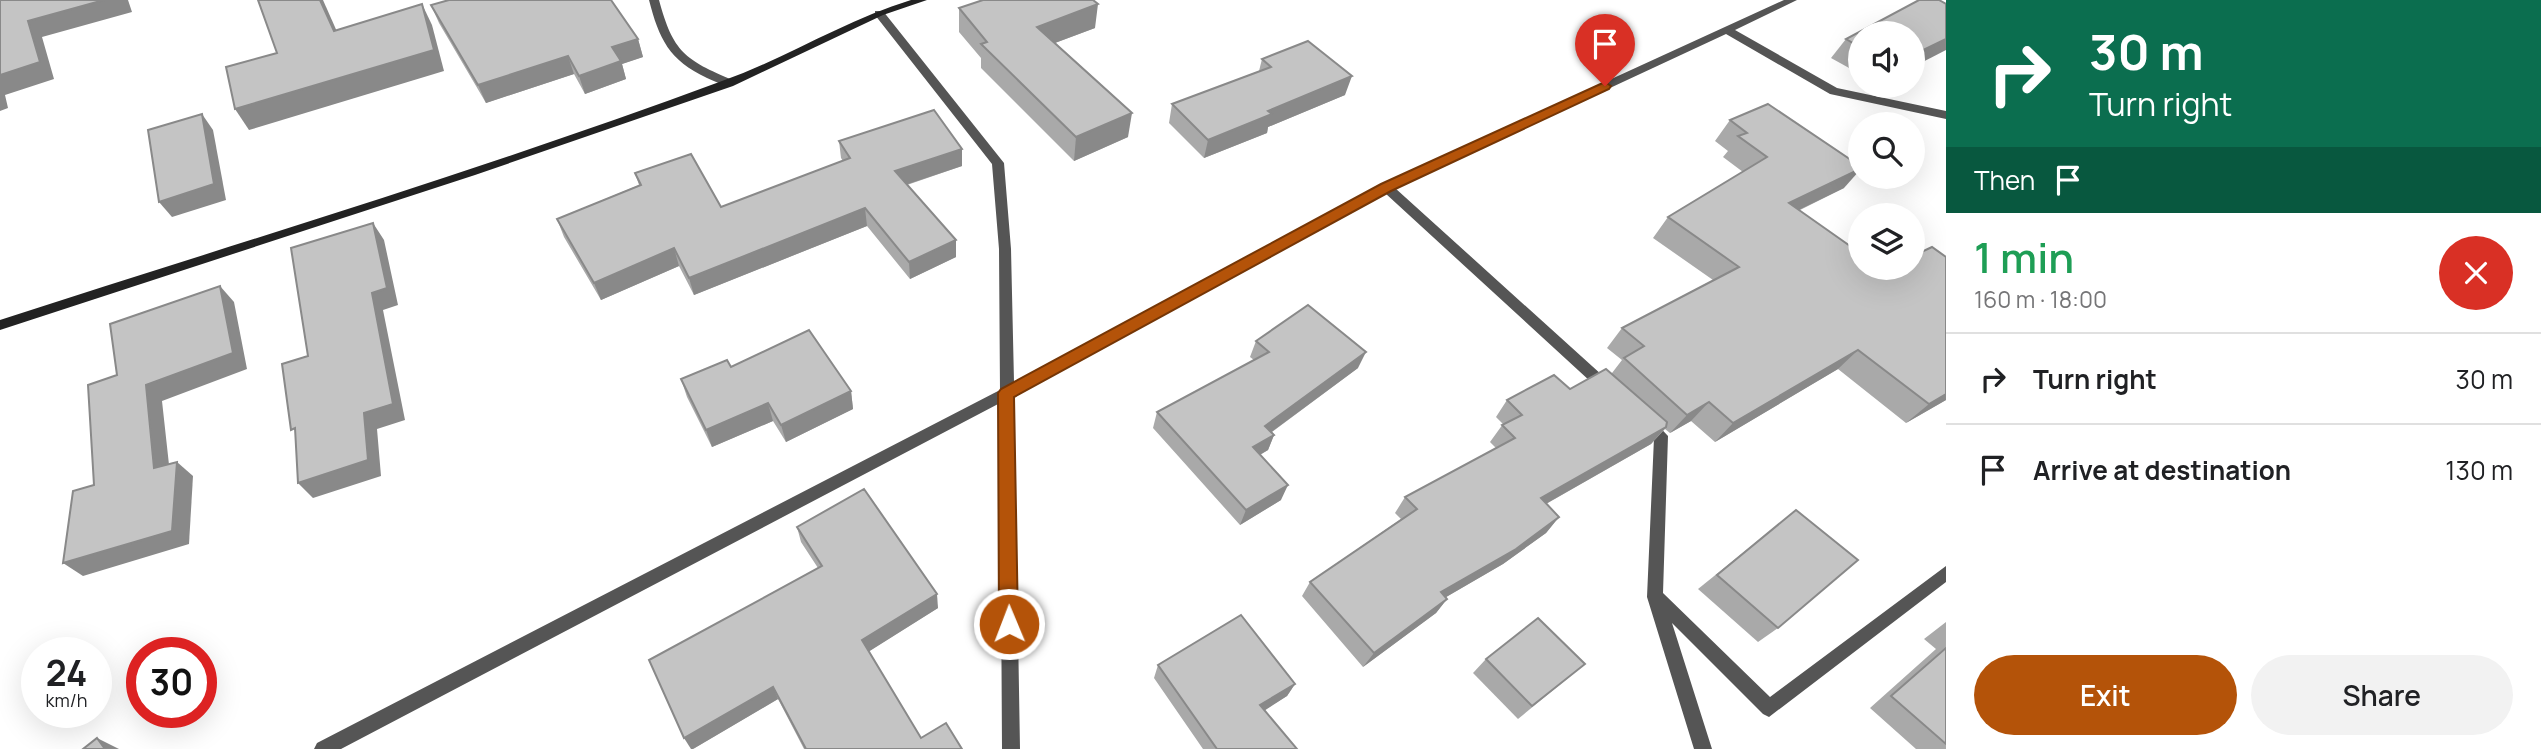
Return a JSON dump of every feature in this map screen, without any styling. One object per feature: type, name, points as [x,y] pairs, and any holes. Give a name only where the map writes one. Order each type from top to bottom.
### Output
[{"type":"street","points":[[654,0],[662,33],[683,61],[699,71],[729,82]]},
{"type":"street","points":[[0,325],[458,177],[729,82],[879,13],[922,0]]},
{"type":"street","points":[[323,749],[1006,393],[1386,187],[1792,0]]},
{"type":"street","points":[[879,13],[998,163],[1004,249],[1012,749]]},
{"type":"street","points":[[1726,30],[1834,91],[1946,115]]},
{"type":"street","points":[[1386,187],[1661,436],[1655,596],[1703,749]]},
{"type":"street","points":[[1655,596],[1769,708],[1946,573]]},
{"type":"building","points":[[0,0],[104,0],[28,21],[40,62],[0,75]]},
{"type":"building","points":[[258,0],[320,0],[334,31],[422,4],[434,50],[235,109],[226,67],[277,53]]},
{"type":"building","points":[[449,0],[611,0],[638,39],[612,47],[621,61],[579,76],[568,56],[478,85],[431,5]]},
{"type":"building","points":[[983,0],[1093,0],[1098,4],[1037,27],[1132,113],[1076,137],[981,44],[987,42],[959,8]]},
{"type":"building","points":[[1919,0],[1939,0],[1946,4],[1946,39],[1925,49],[1925,21],[1880,21]]},
{"type":"building","points":[[1308,41],[1352,76],[1268,111],[1272,114],[1208,140],[1172,104],[1271,67],[1262,59]]},
{"type":"building","points":[[1768,104],[1848,158],[1848,175],[1789,203],[1848,245],[1848,280],[1925,280],[1925,250],[1932,247],[1946,257],[1946,394],[1929,404],[1858,350],[1733,423],[1709,402],[1687,415],[1624,358],[1644,346],[1622,328],[1739,267],[1668,217],[1767,157],[1738,136],[1747,133],[1730,120]]},
{"type":"building","points":[[934,110],[962,149],[895,171],[956,240],[909,262],[865,208],[689,278],[674,248],[594,283],[557,219],[641,185],[635,173],[691,154],[721,207],[850,158],[839,141]]},
{"type":"building","points":[[202,114],[214,184],[159,202],[148,130]]},
{"type":"building","points":[[373,223],[387,288],[372,293],[393,404],[364,413],[368,460],[298,483],[295,428],[291,430],[282,364],[308,356],[291,248]]},
{"type":"building","points":[[220,286],[233,353],[146,385],[154,468],[177,462],[172,531],[63,563],[73,491],[94,485],[88,385],[117,375],[110,324]]},
{"type":"building","points":[[1308,305],[1366,352],[1265,426],[1274,435],[1253,447],[1288,485],[1246,510],[1157,412],[1269,352],[1256,341]]},
{"type":"building","points":[[809,330],[851,391],[781,425],[768,403],[706,430],[681,379],[727,360],[731,367]]},
{"type":"building","points":[[1606,369],[1667,422],[1666,427],[1541,498],[1559,517],[1516,549],[1441,592],[1447,599],[1374,653],[1310,582],[1417,509],[1405,497],[1515,438],[1502,425],[1522,415],[1507,400],[1554,375],[1570,389]]},
{"type":"building","points":[[864,489],[937,594],[862,640],[921,738],[946,723],[962,749],[806,749],[773,687],[684,738],[649,660],[822,566],[797,527]]},
{"type":"building","points":[[1796,510],[1858,560],[1778,628],[1717,575]]},
{"type":"building","points":[[1241,615],[1295,684],[1260,705],[1297,749],[1217,749],[1158,665]]},
{"type":"building","points":[[1538,618],[1585,664],[1532,706],[1486,659]]},
{"type":"building","points":[[1946,648],[1946,744],[1891,696]]},
{"type":"building","points":[[97,738],[105,749],[83,749]]},
{"type":"route","points":[[1009,624],[1006,393],[1386,187],[1605,86]]}]
